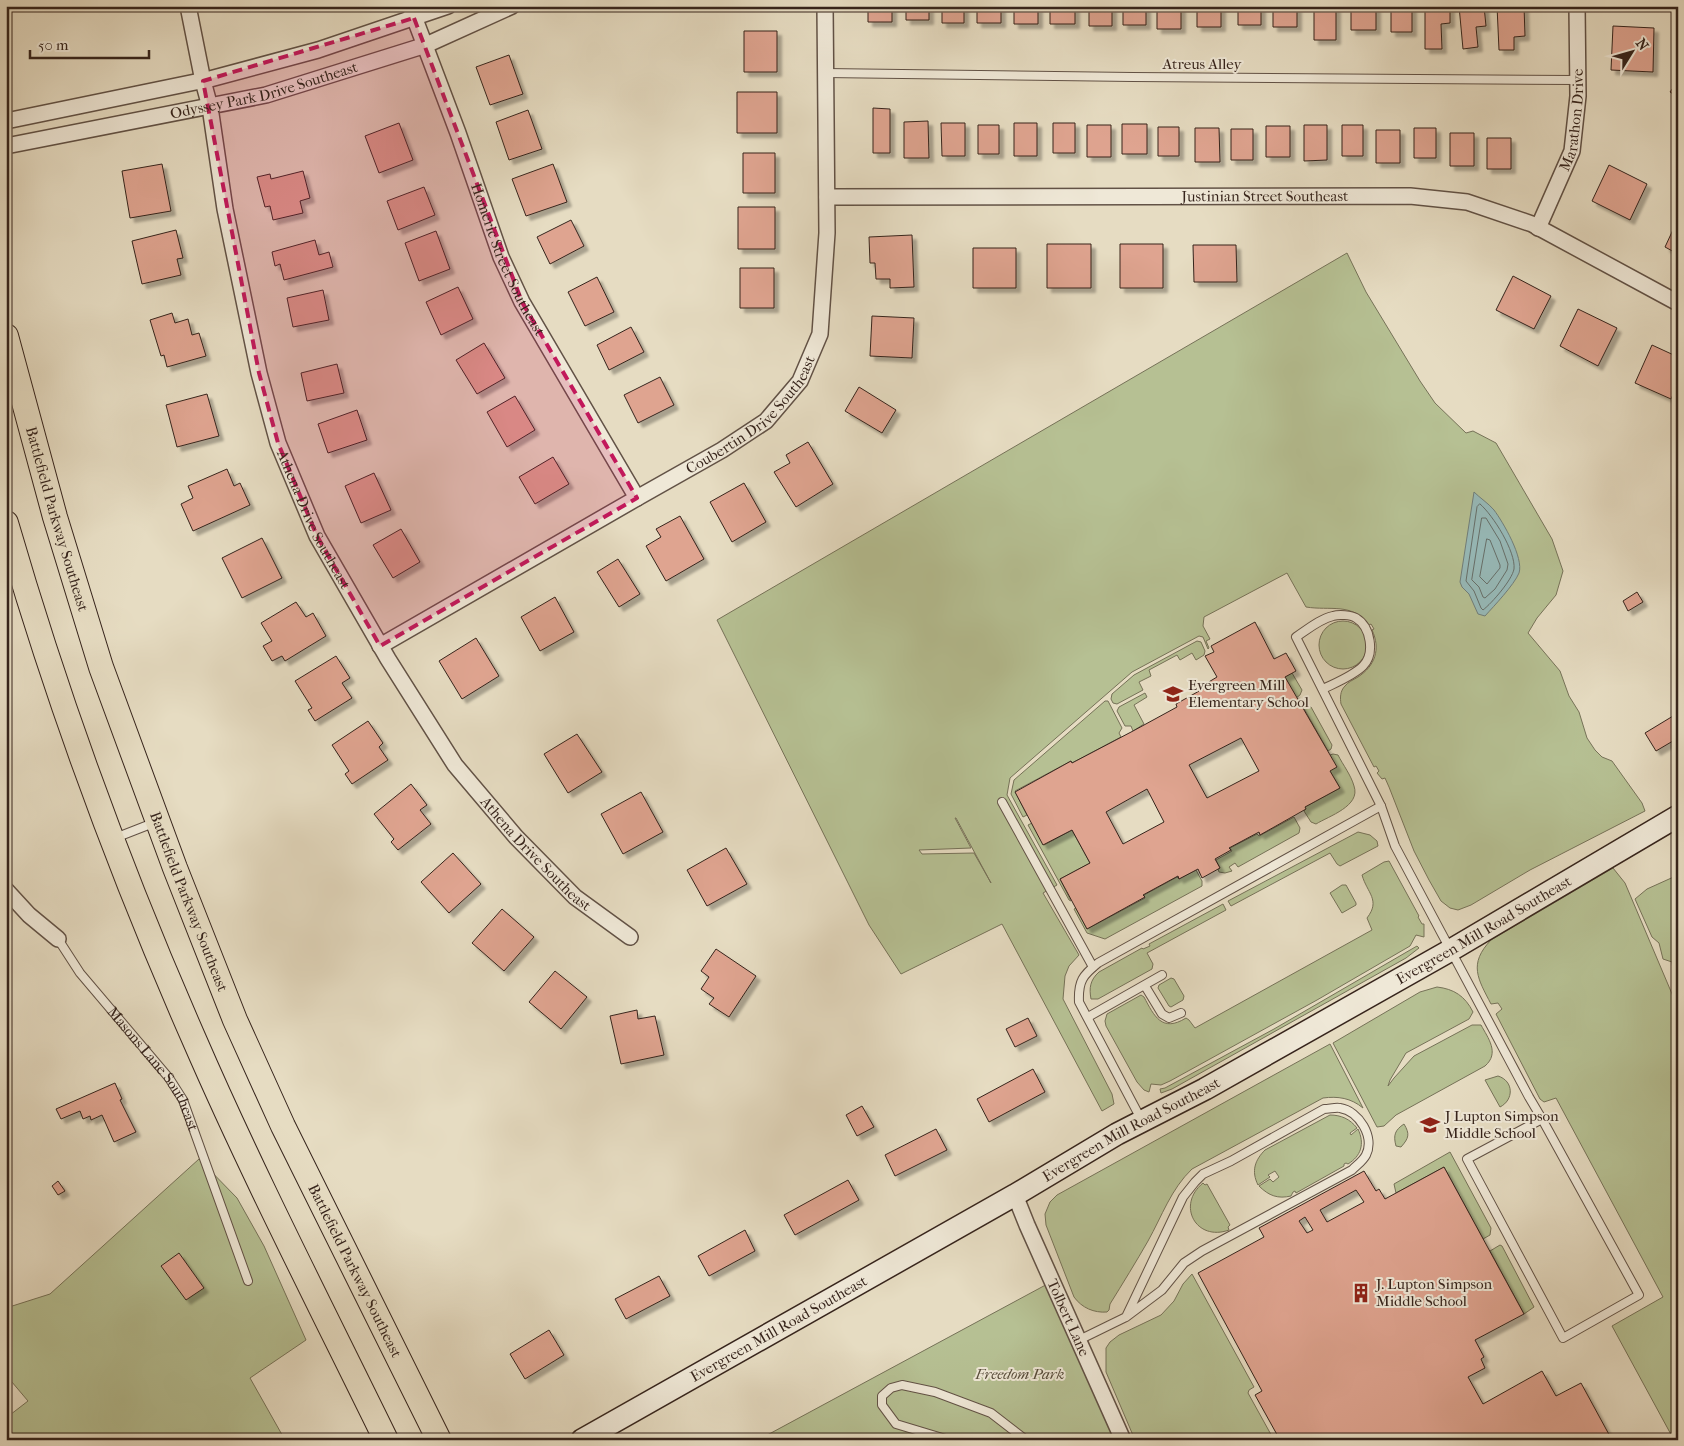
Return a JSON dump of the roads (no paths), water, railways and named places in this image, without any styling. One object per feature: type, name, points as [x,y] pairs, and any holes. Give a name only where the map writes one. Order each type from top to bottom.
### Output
[{"type":"main road","name":"Battlefield Parkway Southeast","points":[[6,336],[55,517],[101,667],[235,1020],[283,1126],[440,1440]]},
{"type":"main road","points":[[8,534],[53,673],[112,839],[193,1038],[230,1119],[386,1440]]},
{"type":"main road","name":"Evergreen Mill Road Southeast","points":[[582,1440],[1016,1194],[1117,1134],[1205,1089],[1451,950],[1678,816]]},
{"type":"street","name":"Athena Drive Southeast","points":[[188,6],[210,106],[225,209],[259,373],[278,443],[317,536],[380,646],[455,765],[516,837],[575,897],[630,937]]},
{"type":"street","name":"Odyssey Park Drive Southeast","points":[[6,121],[203,81],[318,50],[412,12],[448,6]]},
{"type":"street","name":"Odyssey Park Drive Southeast","points":[[6,146],[266,95],[426,45],[512,6]]},
{"type":"street","name":"Coubertin Drive Southeast","points":[[380,646],[722,450],[766,421],[800,381],[820,334],[827,233],[825,6]]},
{"type":"street","name":"Marathon Drive","points":[[1538,228],[1572,152],[1578,96],[1576,6]]},
{"type":"street","name":"Homeric Street Southeast","points":[[412,12],[426,45],[502,257],[522,302],[637,498]]},
{"type":"street","name":"Justinian Street Southeast","points":[[827,197],[1410,196],[1468,202],[1538,228],[1678,303]]},
{"type":"street","name":"Masons Lane Southeast","points":[[6,890],[29,915],[58,939]]},
{"type":"street","name":"Tolbert Lane","points":[[1016,1194],[1027,1226],[1123,1440]]},
{"type":"lane","name":"Atreus Alley","points":[[825,73],[1578,80]]},
{"type":"lane","points":[[1323,689],[1363,667],[1369,658],[1370,638],[1357,618],[1334,615],[1320,621],[1296,637],[1382,806],[1395,846],[1639,1295],[1564,1338],[1467,1159],[1542,1118]]},
{"type":"lane","points":[[1002,802],[1093,967]]},
{"type":"lane","points":[[1142,1121],[1079,1002],[1079,990],[1085,973],[1098,963],[1382,806]]},
{"type":"lane","points":[[112,839],[158,821]]},
{"type":"lane","name":"Masons Lane Southeast","points":[[58,939],[80,974],[169,1078],[184,1100],[248,1281]]},
{"type":"lane","points":[[1088,1017],[1162,976]]},
{"type":"lane","points":[[1145,986],[1162,1014],[1169,1018],[1181,1013]]},
{"type":"lane","points":[[1079,1340],[1126,1317],[1162,1290],[1184,1263],[1202,1251],[1352,1170],[1366,1154],[1367,1133],[1362,1122],[1352,1113],[1340,1108],[1324,1109],[1231,1161],[1203,1174],[1183,1197],[1126,1317]]},
{"type":"lane","points":[[949,1440],[896,1424],[882,1405],[882,1396],[891,1388],[902,1385],[935,1392],[991,1413],[1026,1440]]},
{"type":"water","points":[[1474,492],[1494,510],[1512,540],[1520,566],[1519,573],[1513,583],[1485,616],[1478,614],[1469,594],[1460,582]]},
{"type":"place","name":"Evergreen Mill Elementary School","points":[[1173,694]]},
{"type":"place","name":"J Lupton Simpson Middle School","points":[[1430,1125]]},
{"type":"place","name":"J. Lupton Simpson Middle School","points":[[1361,1293]]},
{"type":"park label","name":"Freedom Park","points":[[1020,1374]]}]
